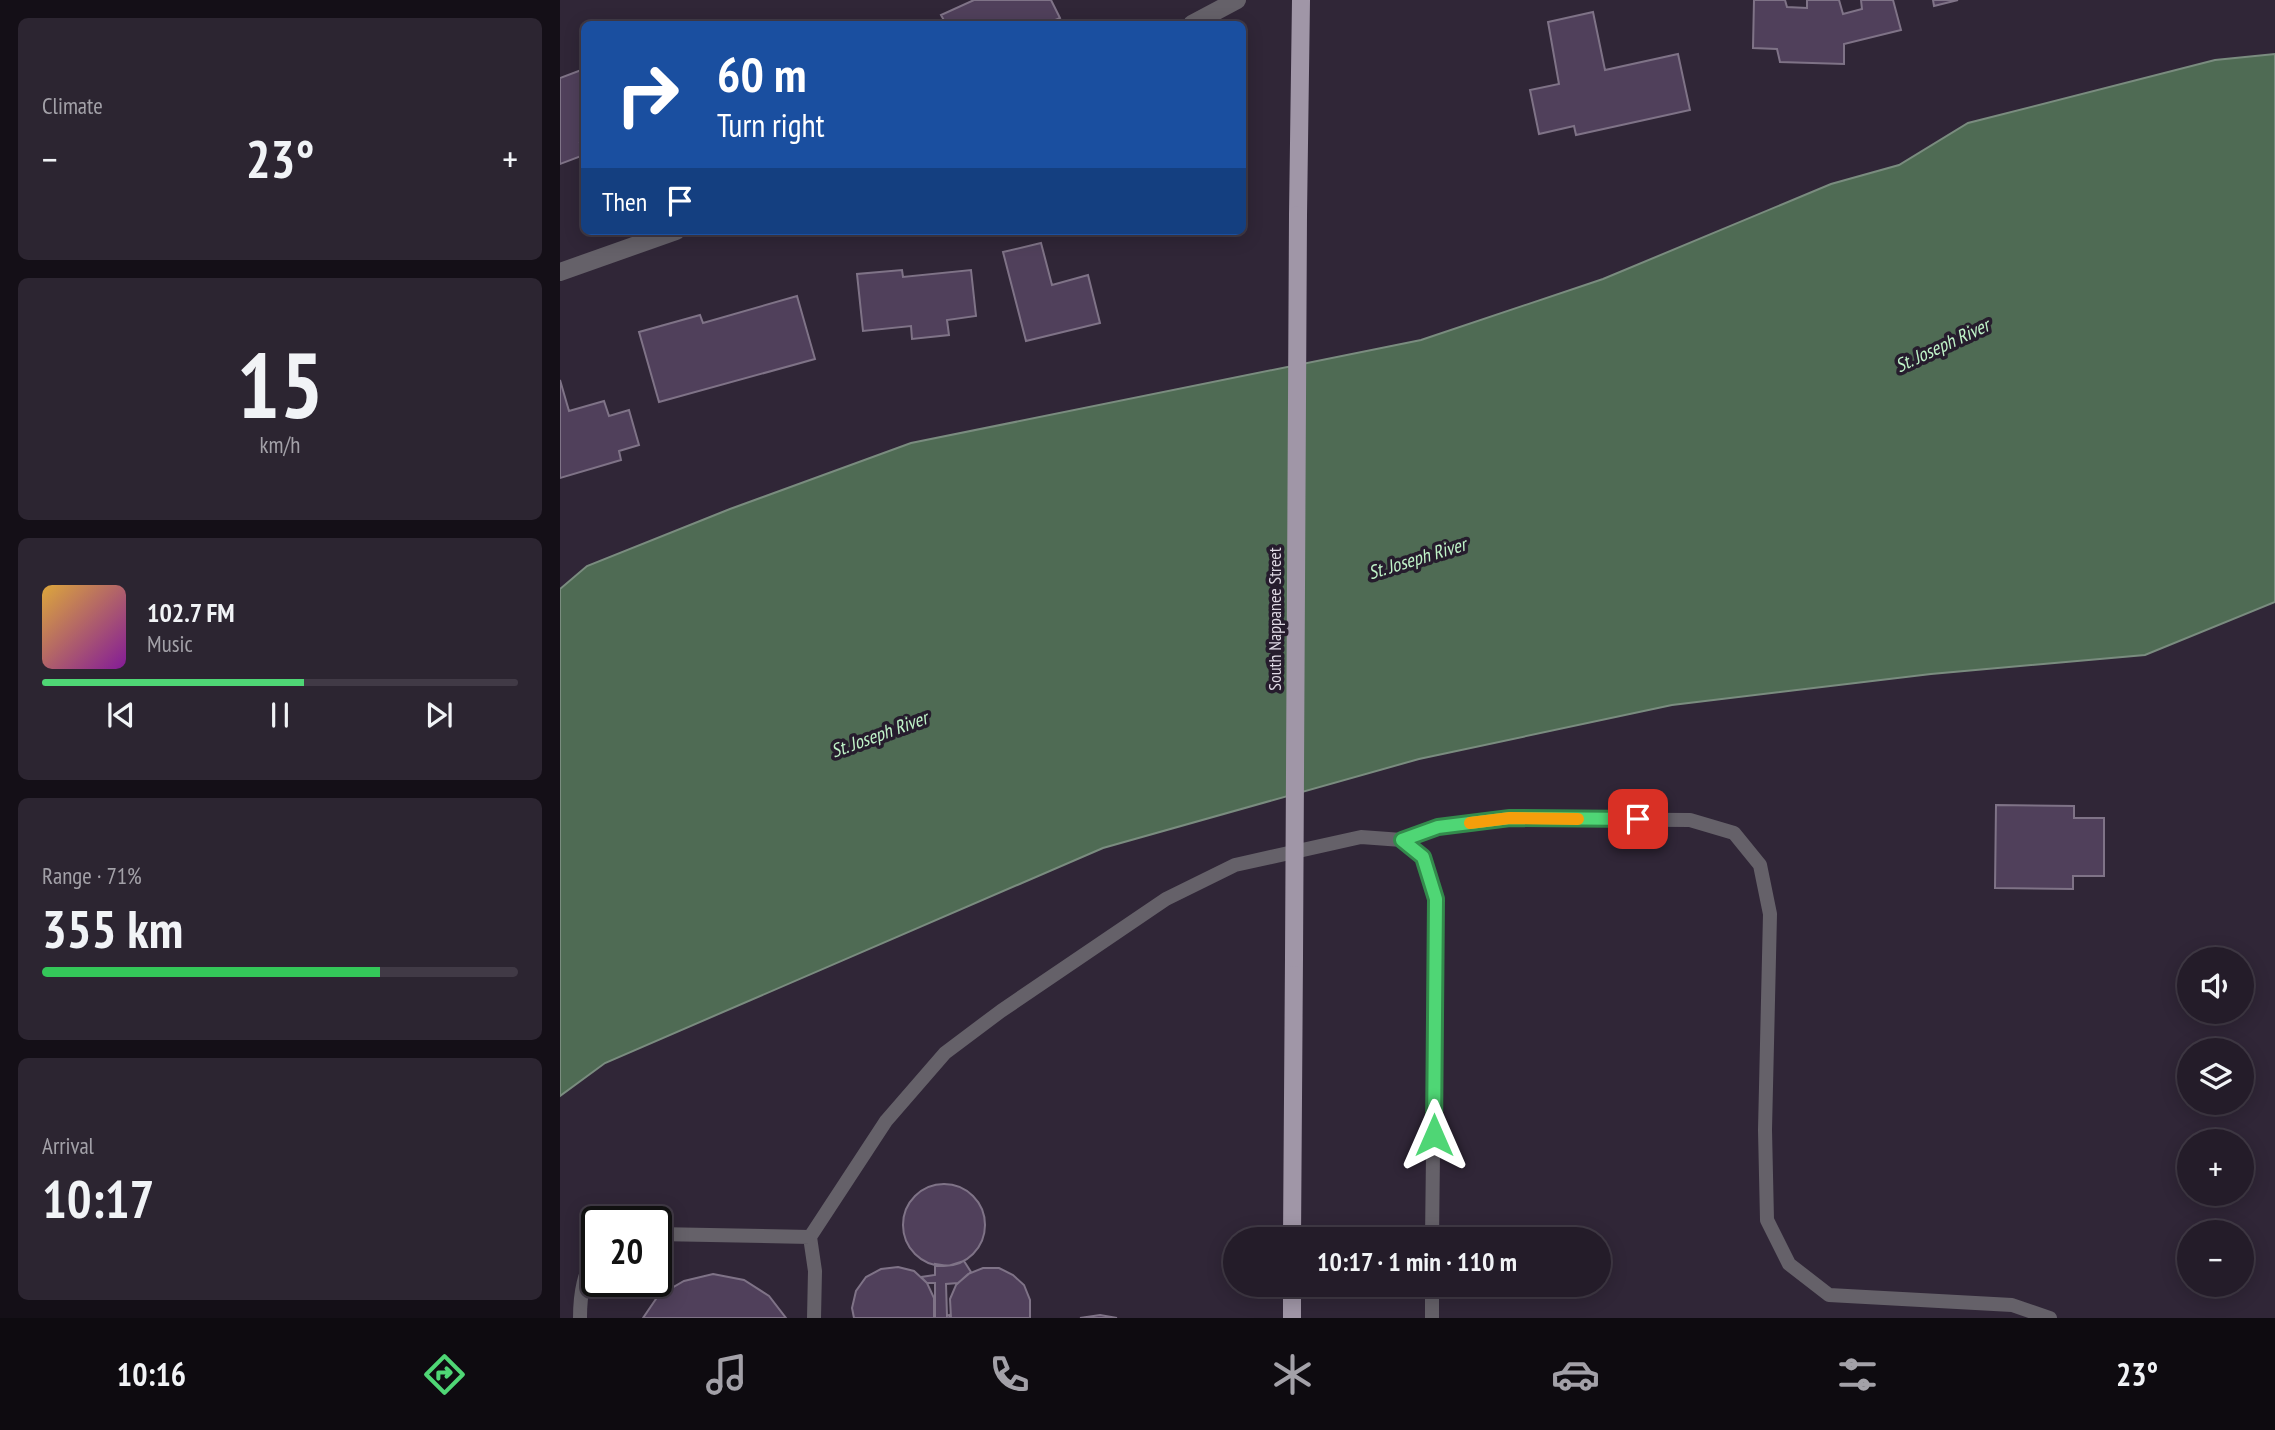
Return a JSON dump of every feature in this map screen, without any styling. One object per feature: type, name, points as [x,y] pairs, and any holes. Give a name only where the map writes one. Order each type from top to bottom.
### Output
[{"type":"main road","name":"South Nappanee Street","points":[[1292,1227],[1301,0]]},
{"type":"main road","points":[[1292,1297],[1292,1318]]},
{"type":"street","points":[[1198,21],[1237,0]]},
{"type":"street","points":[[560,272],[665,235]]},
{"type":"lane","points":[[814,1318],[815,1271],[810,1237],[886,1121],[945,1053],[1001,1011],[1166,899],[1235,865],[1361,837],[1402,840],[1438,827],[1510,818],[1689,820],[1734,834],[1760,865],[1770,914],[1765,1130],[1767,1220],[1788,1264],[1829,1295],[2012,1305],[2050,1318]]},
{"type":"lane","points":[[1402,840],[1423,857],[1436,899],[1433,1227]]},
{"type":"lane","points":[[672,1234],[810,1237]]},
{"type":"lane","points":[[580,1318],[581,1289]]},
{"type":"lane","points":[[1432,1297],[1432,1318]]},
{"type":"water","name":"St. Joseph River","points":[[2275,54],[2275,602],[2145,655],[1931,674],[1672,705],[1419,759],[1103,848],[605,1063],[560,1096],[560,589],[587,566],[730,509],[911,443],[1421,340],[1603,279],[1831,184],[1899,165],[1968,123],[2215,60]]},
{"type":"building","points":[[974,0],[1051,0],[1060,18],[1053,21],[944,21],[941,15]]},
{"type":"building","points":[[1754,0],[1785,0],[1787,7],[1807,8],[1807,0],[1839,0],[1843,14],[1862,9],[1861,0],[1893,0],[1901,30],[1844,44],[1844,64],[1780,62],[1777,49],[1753,48]]},
{"type":"building","points":[[1933,0],[1958,0],[1934,6]]},
{"type":"building","points":[[1593,12],[1605,70],[1678,54],[1690,110],[1576,135],[1574,126],[1539,134],[1530,90],[1559,84],[1548,22]]},
{"type":"building","points":[[581,70],[581,156],[560,164],[560,78]]},
{"type":"building","points":[[1041,243],[1052,285],[1088,275],[1100,323],[1026,341],[1003,252]]},
{"type":"building","points":[[902,270],[903,277],[971,270],[976,316],[947,320],[949,335],[912,339],[911,326],[863,331],[857,274]]},
{"type":"building","points":[[797,296],[815,359],[659,402],[639,332],[700,315],[703,323]]},
{"type":"building","points":[[560,380],[569,411],[604,401],[609,416],[629,410],[639,445],[619,451],[621,460],[560,478]]},
{"type":"building","points":[[1996,805],[2074,806],[2074,818],[2104,818],[2104,876],[2073,876],[2073,889],[1995,888]]},
{"type":"building","points":[[944,1184],[960,1187],[973,1196],[982,1209],[985,1225],[982,1241],[973,1254],[960,1263],[944,1266],[928,1263],[915,1254],[906,1241],[903,1225],[906,1209],[915,1196],[928,1187]]},
{"type":"building","points":[[964,1261],[971,1272],[958,1283],[946,1284],[947,1316],[951,1318],[935,1318],[935,1283],[927,1283],[921,1277],[935,1275],[935,1264],[948,1266]]},
{"type":"building","points":[[898,1267],[914,1271],[927,1283],[934,1298],[934,1318],[854,1318],[852,1308],[856,1291],[866,1277],[881,1269]]},
{"type":"building","points":[[983,1268],[999,1268],[1024,1285],[1030,1300],[1030,1318],[951,1318],[950,1299],[956,1285],[968,1274]]},
{"type":"building","points":[[713,1274],[744,1280],[769,1296],[786,1318],[643,1318],[657,1297],[672,1297],[672,1288],[684,1281]]},
{"type":"building","points":[[1100,1315],[1117,1318],[1080,1318]]},
{"type":"slow traffic","points":[[1470,823],[1510,818],[1578,819]]},
{"type":"route","points":[[1434,1135],[1436,899],[1423,857],[1402,840],[1438,827],[1510,818],[1638,819]]}]
